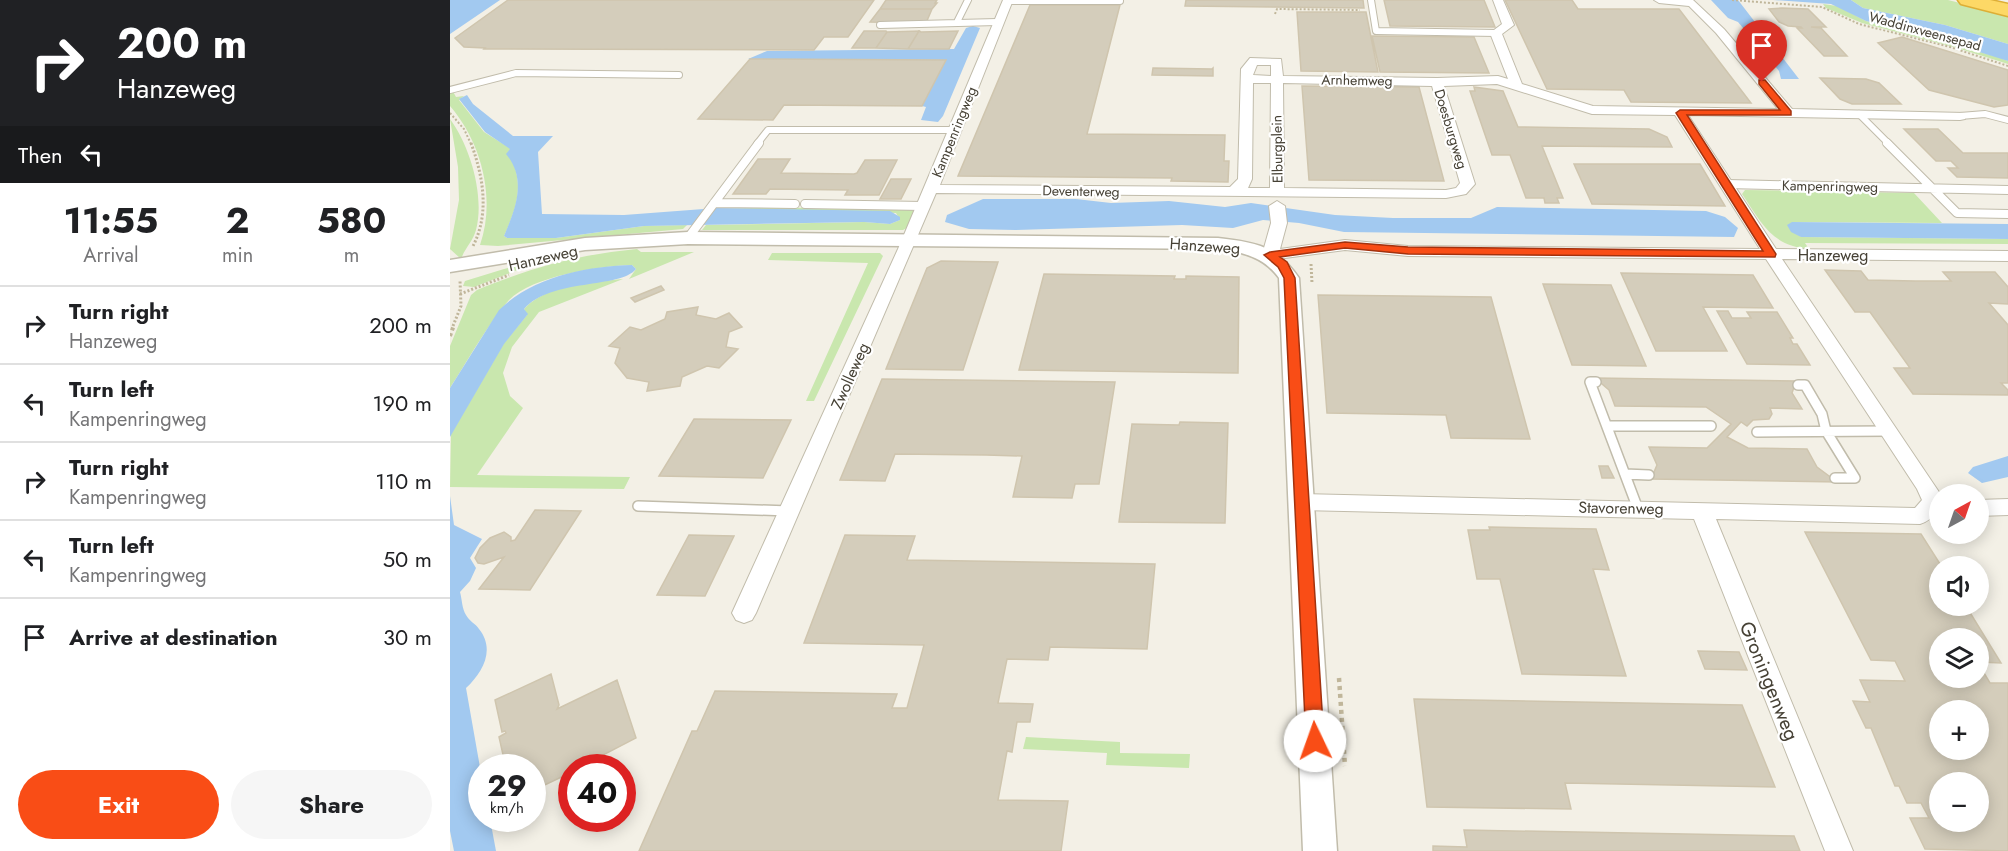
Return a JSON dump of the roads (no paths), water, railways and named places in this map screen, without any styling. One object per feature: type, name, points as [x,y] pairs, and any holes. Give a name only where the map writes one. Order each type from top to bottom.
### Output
[{"type":"highway","points":[[1967,0],[2008,10]]},
{"type":"street","name":"Kampenringweg","points":[[910,240],[956,130],[997,22],[1008,0]]},
{"type":"street","points":[[1498,0],[1508,25],[1496,33],[1517,87],[1592,110],[1960,116]]},
{"type":"street","points":[[1659,0],[1692,3],[1720,31],[1788,113]]},
{"type":"street","name":"Elburgplein","points":[[1270,255],[1279,223],[1277,199],[1261,105],[1246,79],[1277,79]]},
{"type":"street","name":"Elburgplein","points":[[1232,193],[1242,185],[1245,179],[1245,121],[1261,105],[1277,79]]},
{"type":"street","name":"Arnhemweg","points":[[1277,79],[1437,82]]},
{"type":"street","name":"Doesburgweg","points":[[1232,193],[1277,199],[1446,194],[1461,191],[1468,184],[1437,82],[1498,80],[1517,87]]},
{"type":"street","points":[[1680,113],[1771,254]]},
{"type":"street","name":"Deventerweg","points":[[931,189],[1232,193]]},
{"type":"street","name":"Hanzeweg","points":[[456,271],[691,234],[910,240],[1167,242],[1217,245],[1270,255],[1345,245],[1408,251],[2008,256]]},
{"type":"street","name":"Zwolleweg","points":[[744,613],[910,240]]},
{"type":"street","name":"Stavorenweg","points":[[1771,254],[1929,491]]},
{"type":"street","points":[[1270,255],[1283,265],[1289,278],[1320,851]]},
{"type":"street","name":"Stavorenweg","points":[[1301,502],[1920,516],[1929,508]]},
{"type":"street","points":[[1989,508],[2008,507]]},
{"type":"street","name":"Groningenweg","points":[[1701,510],[1839,851]]},
{"type":"lane","points":[[957,22],[968,0]]},
{"type":"lane","points":[[1008,0],[1120,2]]},
{"type":"lane","points":[[1371,0],[1376,31],[1496,33]]},
{"type":"lane","points":[[880,25],[951,25],[957,22],[997,22]]},
{"type":"lane","points":[[450,90],[516,73],[679,75]]},
{"type":"lane","points":[[1859,114],[1956,213],[2008,214]]},
{"type":"lane","points":[[1960,116],[1985,114],[2008,120]]},
{"type":"lane","points":[[691,234],[768,129],[956,130]]},
{"type":"lane","name":"Kampenringweg","points":[[1727,184],[2008,190]]},
{"type":"lane","points":[[712,205],[795,204]]},
{"type":"lane","points":[[805,204],[923,206]]},
{"type":"lane","points":[[1596,382],[1590,382],[1638,508]]},
{"type":"lane","points":[[1798,385],[1805,385],[1822,414],[1826,431],[1855,478],[1835,478]]},
{"type":"lane","points":[[1607,426],[1711,426]]},
{"type":"lane","points":[[1757,432],[1889,431]]},
{"type":"lane","points":[[1625,474],[1649,475]]},
{"type":"lane","points":[[638,506],[790,511]]},
{"type":"water","points":[[450,0],[500,0],[450,34]]},
{"type":"water","points":[[1711,0],[1738,0],[1799,79],[1781,79],[1779,71],[1738,22],[1728,18]]},
{"type":"water","points":[[1773,0],[1851,0],[1863,8],[1945,25],[2008,44],[2008,61],[1941,40],[1866,21],[1831,4]]},
{"type":"water","points":[[973,26],[980,28],[943,116],[938,122],[921,120],[926,107],[922,106],[945,60],[748,59],[767,51],[954,49],[966,28]]},
{"type":"water","points":[[467,95],[473,104],[513,136],[553,136],[538,152],[542,214],[624,215],[717,208],[890,211],[900,217],[900,220],[890,224],[864,222],[644,226],[556,238],[507,238],[504,236],[515,204],[518,184],[516,173],[506,154],[510,149],[485,132],[459,99]]},
{"type":"water","points":[[983,199],[1076,199],[1111,203],[1169,201],[1225,207],[1251,203],[1335,215],[1393,218],[1471,218],[1497,207],[1706,211],[1725,217],[1738,228],[1734,237],[1344,232],[1299,223],[1263,220],[1233,228],[1182,225],[1015,230],[969,229],[945,222],[947,215]]},
{"type":"water","points":[[1792,222],[2008,224],[2008,239],[1801,237],[1791,232],[1787,225]]},
{"type":"water","points":[[632,265],[636,269],[628,275],[551,292],[536,299],[524,309],[528,314],[504,344],[450,437],[450,388],[499,310],[527,289],[561,276],[597,268]]},
{"type":"water","points":[[2008,456],[2008,477],[1982,483],[1968,473],[1973,467]]},
{"type":"water","points":[[450,496],[454,525],[482,539],[470,558],[476,568],[470,581],[460,592],[465,613],[484,637],[487,653],[482,668],[466,688],[478,754],[468,754],[468,832],[492,832],[496,851],[454,851],[450,831]]}]
